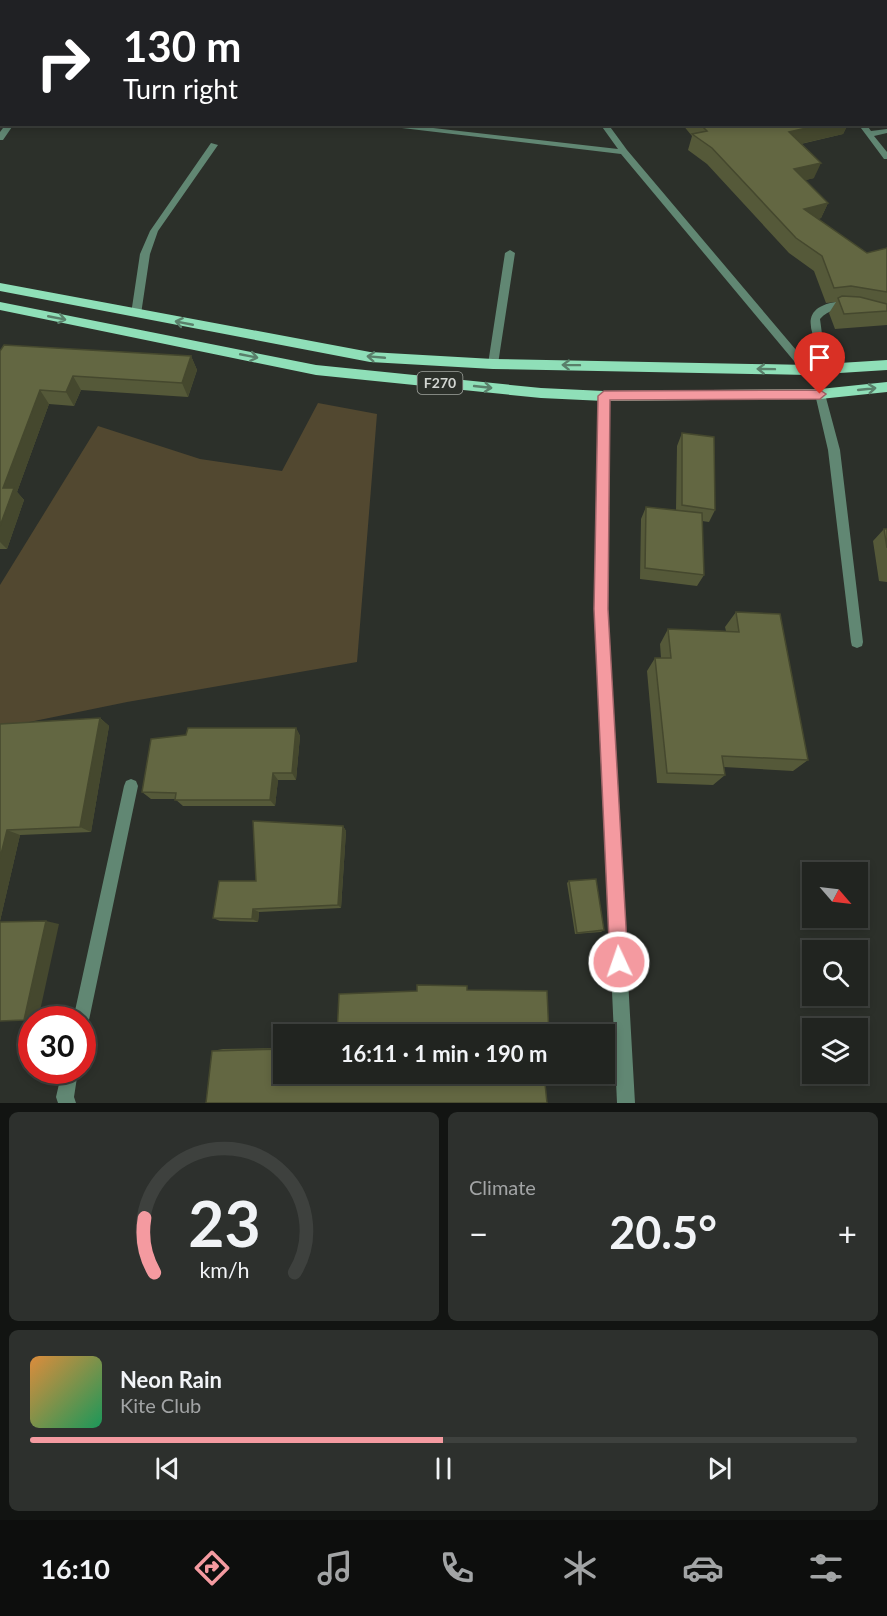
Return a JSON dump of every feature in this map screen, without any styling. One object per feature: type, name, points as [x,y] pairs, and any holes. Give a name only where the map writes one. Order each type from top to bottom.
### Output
[{"type":"main road","name":"F270","points":[[0,287],[370,357],[493,364],[808,370],[887,365]]},
{"type":"main road","name":"F270","points":[[0,306],[316,370],[541,393],[604,396],[820,394],[887,387]]},
{"type":"street","points":[[390,126],[624,152]]},
{"type":"street","points":[[605,126],[624,152],[808,370]]},
{"type":"street","points":[[863,126],[887,157]]},
{"type":"street","points":[[869,134],[887,130]]},
{"type":"street","points":[[136,314],[145,254],[153,231],[214,145]]},
{"type":"street","points":[[493,364],[510,253]]},
{"type":"street","points":[[835,368],[813,326],[814,317],[822,309],[845,304],[856,306]]},
{"type":"street","points":[[820,394],[834,450],[857,642]]},
{"type":"street","points":[[604,396],[601,609],[626,1103]]},
{"type":"street","points":[[84,1006],[131,786]]},
{"type":"street","points":[[67,1103],[65,1097],[68,1084]]},
{"type":"shaded area","points":[[318,403],[377,414],[357,662],[127,702],[0,728],[0,585],[98,426],[200,459],[282,471]]},
{"type":"building","points":[[702,126],[815,126],[789,132],[821,163],[794,169],[828,203],[804,209],[867,253],[887,248],[887,292],[851,286],[834,288],[822,256],[796,238],[712,148],[692,134],[707,131]]},
{"type":"building","points":[[842,296],[860,297],[887,304],[887,311],[844,314],[838,298]]},
{"type":"building","points":[[4,345],[191,356],[182,383],[73,376],[66,392],[40,390],[3,488],[14,488],[0,526],[0,351]]},
{"type":"building","points":[[682,433],[714,437],[715,510],[682,505]]},
{"type":"building","points":[[646,507],[702,513],[704,575],[645,568]]},
{"type":"building","points":[[884,529],[887,529],[887,548]]},
{"type":"building","points":[[736,612],[780,614],[808,760],[722,756],[725,775],[667,773],[655,658],[671,658],[668,629],[739,632]]},
{"type":"building","points":[[100,718],[80,827],[7,830],[0,858],[0,724]]},
{"type":"building","points":[[188,728],[296,728],[292,773],[273,773],[270,800],[175,800],[176,793],[142,792],[151,739],[186,735]]},
{"type":"building","points":[[253,821],[343,826],[338,905],[253,909],[252,919],[213,918],[219,881],[256,881]]},
{"type":"building","points":[[596,879],[604,930],[577,933],[569,881]]},
{"type":"building","points":[[46,921],[27,1006],[18,1006],[18,1020],[0,1021],[0,922]]},
{"type":"building","points":[[417,985],[467,986],[467,990],[547,991],[548,1024],[338,1024],[339,994],[417,991]]},
{"type":"building","points":[[273,1049],[273,1084],[545,1084],[547,1103],[206,1103],[212,1051]]},
{"type":"route","points":[[619,962],[601,609],[604,396],[820,394]]}]
